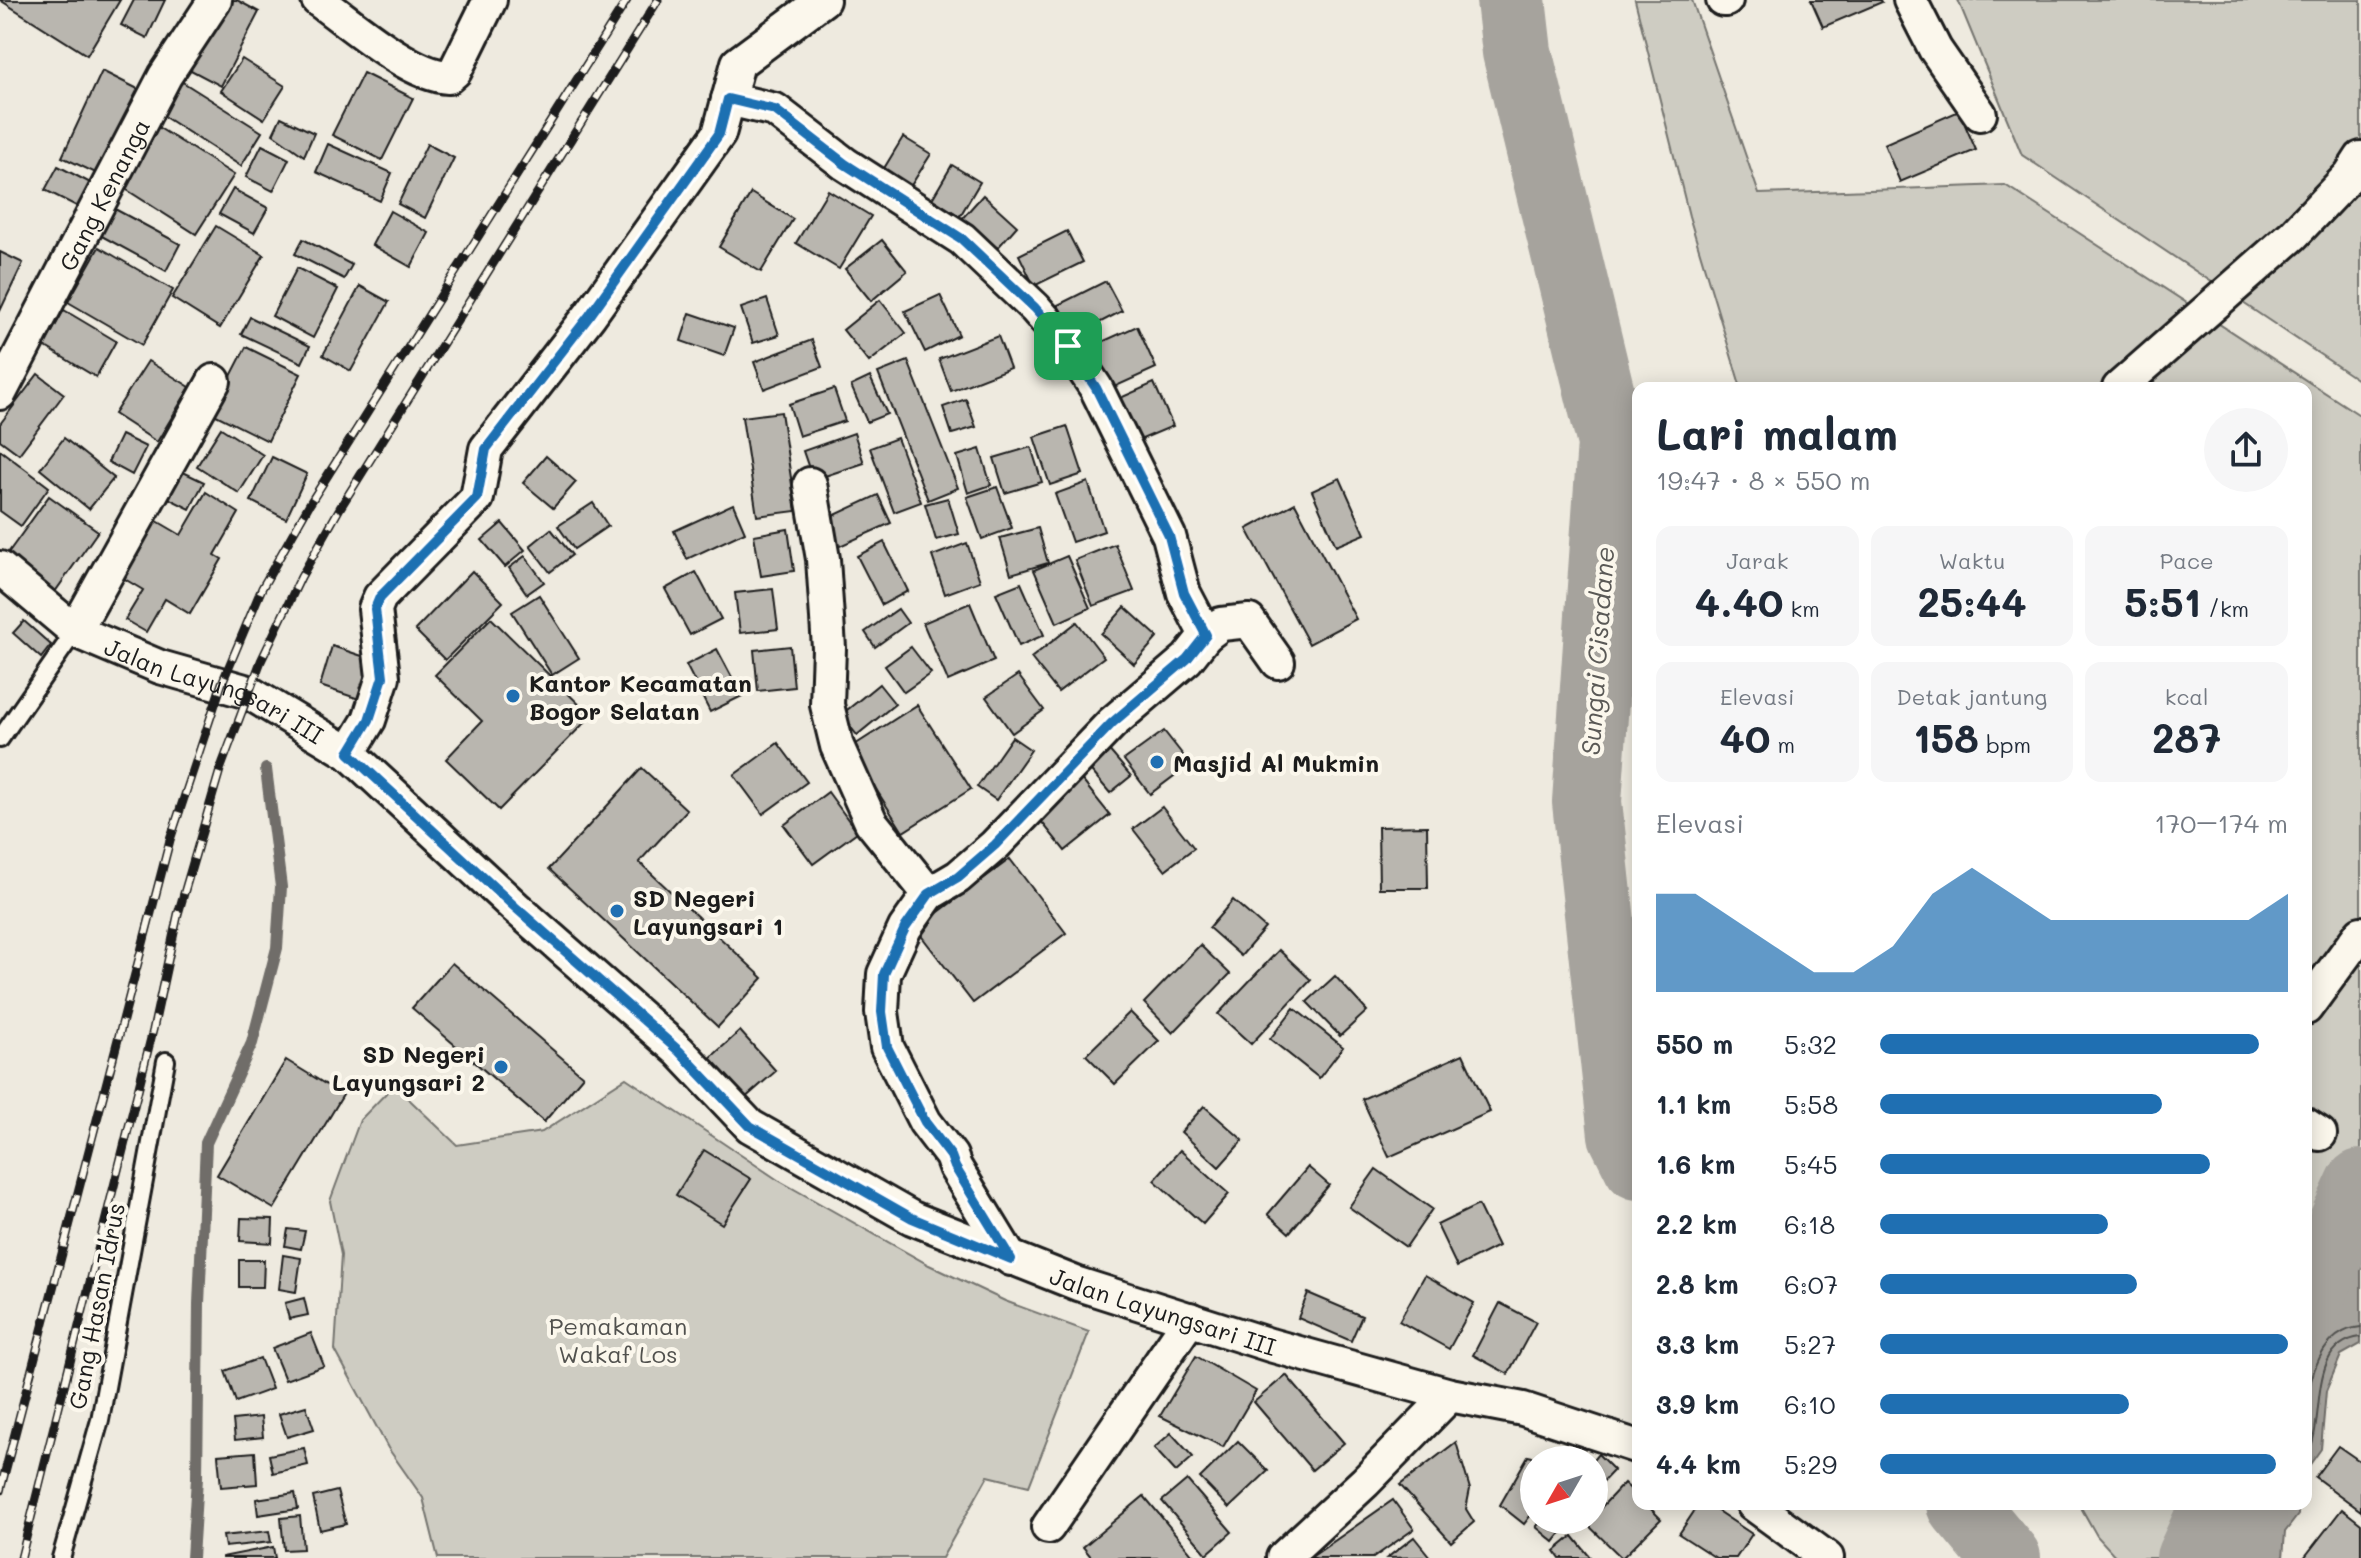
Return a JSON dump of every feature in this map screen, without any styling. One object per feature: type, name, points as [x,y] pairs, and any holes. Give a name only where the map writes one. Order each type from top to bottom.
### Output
[{"type":"street","name":"Gang Kenanga","points":[[0,393],[165,76],[215,0]]},
{"type":"street","points":[[318,0],[398,57],[422,71],[448,77],[455,71],[490,0]]},
{"type":"street","points":[[349,753],[369,720],[383,677],[375,609],[380,597],[477,498],[486,449],[590,315],[719,134],[738,63],[823,0]]},
{"type":"street","points":[[1910,0],[1935,49],[1980,114]]},
{"type":"street","points":[[728,99],[775,110],[845,164],[962,239],[1035,308],[1068,346],[1096,388],[1169,536],[1184,593],[1206,635]]},
{"type":"street","points":[[2126,382],[2293,235],[2350,175],[2361,158]]},
{"type":"street","points":[[75,631],[214,381]]},
{"type":"street","points":[[810,484],[823,559],[829,648],[827,705],[837,746],[871,822],[929,894]]},
{"type":"street","name":"Jalan Layungsari III","points":[[0,568],[75,631],[160,667],[248,692],[349,753],[556,945],[679,1051],[750,1126],[912,1218],[1078,1284],[1270,1345],[1450,1395],[1523,1409],[1632,1445]]},
{"type":"street","points":[[1011,1259],[951,1156],[925,1122],[887,1047],[882,1012],[884,974],[905,928],[929,894],[958,877],[995,845],[1112,723],[1187,659],[1206,635],[1221,624],[1249,621],[1278,662]]},
{"type":"street","points":[[2312,1000],[2361,933]]},
{"type":"street","points":[[1048,1527],[1190,1319]]},
{"type":"street","points":[[1283,1558],[1365,1482],[1450,1395]]},
{"type":"street","points":[[1761,1510],[1827,1558]]},
{"type":"lane","points":[[0,739],[75,631]]},
{"type":"lane","name":"Gang Hasan Idrus","points":[[61,1558],[100,1420],[166,1061]]},
{"type":"green space","points":[[1635,0],[1692,0],[1759,194],[2005,185],[2309,382],[1739,382],[1689,216]]},
{"type":"green space","points":[[1958,0],[2361,0],[2361,382],[2022,155]]},
{"type":"green space","points":[[2312,384],[2361,416],[2361,1261],[2312,1307]]},
{"type":"green space","name":"Pemakaman Wakaf Los","points":[[626,1078],[778,1180],[929,1265],[1005,1301],[1089,1332],[1029,1486],[988,1476],[942,1558],[438,1558],[423,1498],[388,1448],[335,1350],[341,1255],[330,1201],[360,1120],[394,1085],[457,1145],[542,1132]]},
{"type":"green space","points":[[2082,1510],[2241,1510],[2231,1558],[2117,1558],[2097,1536]]},
{"type":"water","points":[[2361,1203],[2361,1344],[2341,1355],[2326,1391],[2321,1449],[2312,1462],[2312,1280],[2330,1271]]},
{"type":"water","points":[[2226,1510],[2298,1510],[2298,1515],[2285,1532],[2283,1558],[2212,1558]]},
{"type":"building","points":[[0,0],[120,0],[87,55]]},
{"type":"building","points":[[134,0],[165,0],[147,38],[121,25]]},
{"type":"building","points":[[222,0],[237,0],[259,12],[221,86],[187,68]]},
{"type":"building","points":[[1811,0],[1881,0],[1882,2],[1823,27]]},
{"type":"building","points":[[242,59],[285,86],[264,119],[221,91]]},
{"type":"building","points":[[102,71],[142,91],[102,176],[62,157]]},
{"type":"building","points":[[363,73],[413,98],[382,160],[332,135]]},
{"type":"building","points":[[181,81],[262,132],[241,166],[160,114]]},
{"type":"building","points":[[1959,111],[1976,150],[1900,182],[1884,144]]},
{"type":"building","points":[[281,117],[314,133],[304,156],[273,134]]},
{"type":"building","points":[[153,124],[234,175],[196,234],[116,183]]},
{"type":"building","points":[[903,137],[931,154],[910,187],[883,170]]},
{"type":"building","points":[[328,144],[392,173],[380,201],[316,172]]},
{"type":"building","points":[[427,144],[454,158],[425,218],[398,204]]},
{"type":"building","points":[[262,145],[289,159],[273,191],[246,177]]},
{"type":"building","points":[[952,165],[980,182],[960,216],[932,199]]},
{"type":"building","points":[[58,166],[98,187],[86,211],[45,190]]},
{"type":"building","points":[[233,189],[268,208],[254,233],[219,214]]},
{"type":"building","points":[[828,190],[871,216],[839,269],[796,243]]},
{"type":"building","points":[[751,193],[793,219],[761,272],[719,247]]},
{"type":"building","points":[[983,195],[1017,226],[993,253],[959,222]]},
{"type":"building","points":[[113,208],[180,244],[166,271],[98,234]]},
{"type":"building","points":[[390,211],[429,233],[411,267],[372,245]]},
{"type":"building","points":[[216,226],[264,255],[220,328],[172,298]]},
{"type":"building","points":[[1067,231],[1083,262],[1034,286],[1019,255]]},
{"type":"building","points":[[303,239],[352,265],[344,279],[295,254]]},
{"type":"building","points":[[882,240],[907,271],[871,301],[845,269]]},
{"type":"building","points":[[99,247],[173,290],[142,345],[68,302]]},
{"type":"building","points":[[0,252],[23,263],[0,311]]},
{"type":"building","points":[[297,268],[338,289],[313,338],[272,316]]},
{"type":"building","points":[[1106,281],[1122,311],[1074,336],[1058,305]]},
{"type":"building","points":[[360,286],[389,302],[351,371],[323,355]]},
{"type":"building","points":[[940,295],[959,335],[925,352],[905,311]]},
{"type":"building","points":[[767,299],[779,335],[753,343],[741,308]]},
{"type":"building","points":[[880,300],[906,333],[869,362],[843,330]]},
{"type":"building","points":[[64,310],[116,341],[96,377],[44,346]]},
{"type":"building","points":[[690,313],[734,328],[724,356],[681,341]]},
{"type":"building","points":[[250,317],[310,346],[302,363],[241,334]]},
{"type":"building","points":[[1137,326],[1156,368],[1112,388],[1093,346]]},
{"type":"building","points":[[998,336],[1010,368],[951,391],[939,359]]},
{"type":"building","points":[[812,340],[822,367],[764,389],[754,362]]},
{"type":"building","points":[[246,347],[301,374],[268,441],[212,413]]},
{"type":"building","points":[[148,361],[190,387],[157,442],[114,414]]},
{"type":"building","points":[[908,361],[958,488],[928,500],[878,373]]},
{"type":"building","points":[[38,374],[64,394],[19,454],[0,440],[0,424]]},
{"type":"building","points":[[870,377],[887,414],[867,422],[851,386]]},
{"type":"building","points":[[1154,383],[1173,426],[1128,445],[1109,403]]},
{"type":"building","points":[[834,389],[845,421],[799,436],[789,404]]},
{"type":"building","points":[[966,399],[976,427],[952,434],[943,407]]},
{"type":"building","points":[[781,412],[796,511],[757,516],[742,417]]},
{"type":"building","points":[[1067,426],[1083,474],[1050,485],[1034,437]]},
{"type":"building","points":[[221,428],[263,455],[239,493],[197,466]]},
{"type":"building","points":[[854,433],[864,463],[813,480],[803,451]]},
{"type":"building","points":[[121,435],[146,447],[132,475],[108,462]]},
{"type":"building","points":[[64,438],[114,478],[89,509],[40,469]]},
{"type":"building","points":[[897,438],[921,502],[894,512],[870,448]]},
{"type":"building","points":[[1031,447],[1042,482],[1005,493],[994,458]]},
{"type":"building","points":[[980,449],[991,485],[968,493],[957,456]]},
{"type":"building","points":[[0,450],[49,487],[21,526],[0,511]]},
{"type":"building","points":[[546,456],[576,482],[553,508],[523,483]]},
{"type":"building","points":[[272,457],[307,474],[286,519],[251,501]]},
{"type":"building","points":[[179,470],[204,482],[190,509],[166,497]]},
{"type":"building","points":[[1340,478],[1365,534],[1336,546],[1312,491]]},
{"type":"building","points":[[1088,482],[1104,531],[1072,542],[1055,494]]},
{"type":"building","points":[[997,487],[1012,528],[982,539],[967,497]]},
{"type":"building","points":[[206,492],[239,513],[215,555],[222,559],[190,614],[165,599],[146,632],[125,620],[143,590],[118,575],[152,518],[181,535]]},
{"type":"building","points":[[878,495],[891,523],[831,550],[818,523]]},
{"type":"building","points":[[49,496],[98,531],[52,596],[3,560]]},
{"type":"building","points":[[948,498],[959,534],[936,540],[925,504]]},
{"type":"building","points":[[593,503],[608,526],[574,549],[558,526]]},
{"type":"building","points":[[1295,503],[1356,619],[1309,644],[1247,529]]},
{"type":"building","points":[[733,504],[745,532],[687,559],[674,531]]},
{"type":"building","points":[[502,523],[525,550],[505,567],[482,540]]},
{"type":"building","points":[[1038,528],[1048,563],[1011,574],[1000,538]]},
{"type":"building","points":[[551,529],[572,555],[550,572],[530,546]]},
{"type":"building","points":[[788,529],[794,571],[761,576],[754,535]]},
{"type":"building","points":[[884,542],[908,591],[882,605],[857,556]]},
{"type":"building","points":[[967,543],[980,581],[945,594],[932,556]]},
{"type":"building","points":[[1115,544],[1134,591],[1093,606],[1075,560]]},
{"type":"building","points":[[525,556],[544,582],[527,594],[509,568]]},
{"type":"building","points":[[1067,556],[1090,608],[1057,623],[1034,570]]},
{"type":"building","points":[[472,571],[503,602],[445,660],[415,630]]},
{"type":"building","points":[[696,572],[721,619],[690,635],[665,589]]},
{"type":"building","points":[[1021,583],[1044,635],[1019,646],[996,593]]},
{"type":"building","points":[[773,589],[778,629],[740,633],[735,593]]},
{"type":"building","points":[[539,595],[579,658],[552,675],[512,612]]},
{"type":"building","points":[[970,603],[994,661],[948,681],[923,623]]},
{"type":"building","points":[[1125,607],[1158,637],[1134,664],[1101,634]]},
{"type":"building","points":[[898,609],[908,623],[875,647],[865,632]]},
{"type":"building","name":"Kantor Kecamatan Bogor Selatan","points":[[491,618],[591,716],[499,810],[446,759],[482,721],[435,675]]},
{"type":"building","points":[[24,621],[51,645],[41,658],[13,633]]},
{"type":"building","points":[[1077,622],[1104,657],[1058,692],[1031,658]]},
{"type":"building","points":[[332,646],[371,659],[359,699],[320,686]]},
{"type":"building","points":[[790,646],[794,687],[758,691],[754,650]]},
{"type":"building","points":[[911,647],[931,673],[904,692],[885,666]]},
{"type":"building","points":[[717,649],[742,696],[710,712],[686,665]]},
{"type":"building","points":[[1018,675],[1044,710],[1012,733],[986,697]]},
{"type":"building","points":[[879,684],[895,704],[857,735],[841,715]]},
{"type":"building","points":[[917,705],[971,789],[903,832],[850,748]]},
{"type":"building","name":"Masjid Al Mukmin","points":[[1164,731],[1190,764],[1150,794],[1124,760]]},
{"type":"building","points":[[1012,737],[1031,750],[996,800],[977,787]]},
{"type":"building","points":[[1102,742],[1131,776],[1110,793],[1082,760]]},
{"type":"building","points":[[778,743],[807,782],[763,814],[734,775]]},
{"type":"building","points":[[642,768],[687,810],[639,862],[763,978],[718,1027],[549,869]]},
{"type":"building","points":[[1077,774],[1110,815],[1065,851],[1032,810]]},
{"type":"building","points":[[828,792],[857,832],[813,864],[784,825]]},
{"type":"building","points":[[1162,807],[1194,848],[1165,870],[1133,829]]},
{"type":"building","points":[[1427,826],[1428,888],[1379,888],[1378,827]]},
{"type":"building","points":[[1010,859],[1066,933],[973,1003],[916,929]]},
{"type":"building","points":[[1233,900],[1265,928],[1241,956],[1209,928]]},
{"type":"building","points":[[1200,945],[1230,974],[1173,1033],[1144,1003]]},
{"type":"building","points":[[1279,950],[1311,980],[1251,1044],[1218,1014]]},
{"type":"building","points":[[452,963],[583,1076],[544,1122],[412,1008]]},
{"type":"building","points":[[1335,976],[1367,1011],[1340,1036],[1307,1002]]},
{"type":"building","points":[[1294,1008],[1343,1047],[1319,1078],[1270,1039]]},
{"type":"building","points":[[1130,1012],[1159,1041],[1115,1084],[1086,1055]]},
{"type":"building","points":[[740,1031],[776,1071],[744,1099],[708,1060]]},
{"type":"building","points":[[1463,1054],[1490,1112],[1389,1157],[1362,1099]]},
{"type":"building","points":[[286,1060],[343,1095],[274,1209],[217,1175]]},
{"type":"building","points":[[1204,1106],[1243,1140],[1219,1167],[1181,1132]]},
{"type":"building","points":[[704,1150],[751,1179],[722,1224],[676,1195]]},
{"type":"building","points":[[1180,1150],[1229,1194],[1203,1224],[1154,1180]]},
{"type":"building","points":[[1308,1167],[1329,1185],[1289,1233],[1268,1214]]},
{"type":"building","points":[[1376,1169],[1432,1209],[1406,1247],[1349,1207]]},
{"type":"building","points":[[1478,1205],[1498,1246],[1457,1267],[1437,1225]]},
{"type":"building","points":[[241,1218],[273,1219],[272,1243],[240,1241]]},
{"type":"building","points":[[288,1229],[305,1231],[301,1249],[285,1246]]},
{"type":"building","points":[[283,1255],[301,1258],[296,1292],[279,1289]]},
{"type":"building","points":[[239,1260],[264,1260],[263,1287],[239,1287]]},
{"type":"building","points":[[1425,1275],[1474,1303],[1449,1349],[1399,1321]]},
{"type":"building","points":[[1308,1293],[1362,1316],[1351,1341],[1298,1318]]},
{"type":"building","points":[[304,1298],[308,1315],[289,1319],[285,1303]]},
{"type":"building","points":[[1500,1303],[1536,1322],[1508,1374],[1473,1355]]},
{"type":"building","points":[[311,1333],[324,1366],[285,1380],[272,1348]]},
{"type":"building","points":[[1196,1356],[1256,1391],[1223,1447],[1160,1416]]},
{"type":"building","points":[[260,1358],[272,1389],[236,1402],[225,1371]]},
{"type":"building","points":[[1286,1375],[1344,1443],[1312,1470],[1254,1402]]},
{"type":"building","points":[[306,1406],[314,1429],[287,1437],[279,1414]]},
{"type":"building","points":[[261,1417],[263,1437],[235,1440],[233,1420]]},
{"type":"building","points":[[1171,1433],[1193,1457],[1176,1472],[1154,1448]]},
{"type":"building","points":[[1238,1441],[1268,1471],[1229,1508],[1200,1478]]},
{"type":"building","points":[[1456,1442],[1470,1489],[1466,1509],[1474,1522],[1451,1542],[1400,1485]]},
{"type":"building","points":[[2338,1446],[2361,1462],[2361,1511],[2315,1477]]},
{"type":"building","points":[[304,1448],[308,1465],[273,1473],[269,1455]]},
{"type":"building","points":[[255,1452],[257,1484],[221,1487],[218,1455]]},
{"type":"building","points":[[1520,1470],[1520,1521],[1500,1505]]},
{"type":"building","points":[[1187,1480],[1232,1532],[1207,1554],[1162,1501]]},
{"type":"building","points":[[1624,1483],[1632,1490],[1632,1510],[1652,1510],[1661,1519],[1622,1558],[1597,1534],[1608,1534],[1608,1500]]},
{"type":"building","points":[[337,1491],[346,1524],[320,1530],[313,1497]]},
{"type":"building","points":[[295,1493],[298,1509],[258,1515],[256,1499]]},
{"type":"building","points":[[1144,1496],[1193,1555],[1189,1558],[1092,1558],[1083,1547]]},
{"type":"building","points":[[1393,1500],[1414,1529],[1373,1558],[1310,1558]]},
{"type":"building","points":[[2342,1509],[2361,1524],[2361,1558],[2304,1558]]},
{"type":"building","points":[[1695,1510],[1716,1510],[1752,1534],[1736,1558],[1716,1558],[1679,1534]]},
{"type":"building","points":[[300,1516],[303,1549],[284,1550],[281,1518]]},
{"type":"building","points":[[269,1531],[271,1542],[225,1547],[223,1536]]},
{"type":"building","points":[[1544,1534],[1561,1534],[1554,1542]]},
{"type":"building","points":[[1573,1536],[1589,1558],[1560,1558],[1555,1551]]},
{"type":"building","points":[[1414,1537],[1430,1557],[1387,1558]]},
{"type":"building","points":[[273,1547],[275,1558],[222,1558],[222,1557]]},
{"type":"waterway","name":"Sungai Cisadane","points":[[1511,0],[1517,52],[1612,443],[1587,802],[1623,1135],[1632,1153]]},
{"type":"waterway","points":[[192,1558],[206,1143],[252,1043],[277,948],[281,887],[266,769]]},
{"type":"waterway","points":[[2312,1292],[2361,1184]]},
{"type":"waterway","name":"Sungai Cisadane","points":[[1966,1510],[2006,1558]]},
{"type":"waterway","points":[[2191,1558],[2213,1510]]},
{"type":"railway","points":[[0,1491],[170,840],[222,683],[262,588],[309,505],[627,0]]},
{"type":"railway","points":[[21,1558],[153,1030],[178,914],[220,770],[261,661],[301,577],[340,508],[658,0]]},
{"type":"place","name":"Kantor Kecamatan Bogor Selatan","points":[[513,696]]},
{"type":"place","name":"Masjid Al Mukmin","points":[[1157,762]]},
{"type":"place","name":"SD Negeri Layungsari 1","points":[[617,911]]},
{"type":"place","name":"SD Negeri Layungsari 2","points":[[501,1067]]},
{"type":"route","points":[[728,99],[775,110],[845,164],[962,239],[1035,308],[1068,346],[1096,388],[1169,536],[1184,593],[1206,635],[1187,659],[1112,723],[995,845],[958,877],[929,894],[905,928],[884,974],[882,1012],[887,1047],[925,1122],[951,1156],[1011,1259],[912,1218],[750,1126],[679,1051],[587,973],[349,753],[369,720],[383,677],[375,622],[375,609],[380,597],[477,498],[486,449],[590,315],[719,134],[728,99]]}]
